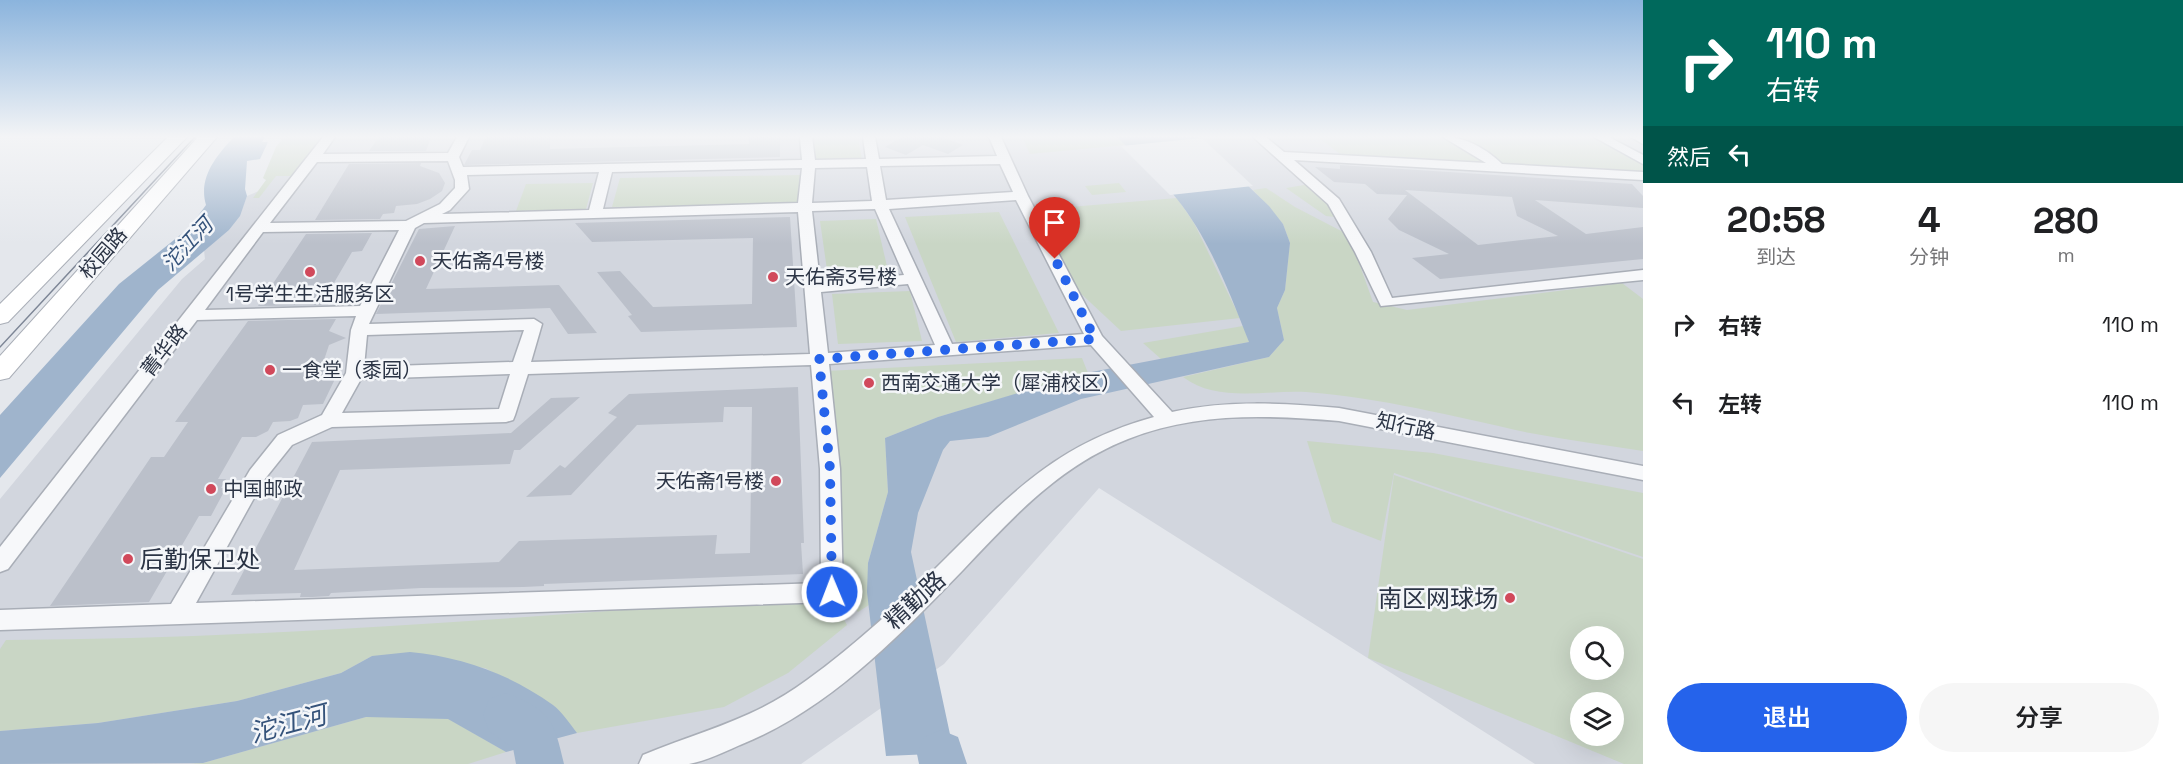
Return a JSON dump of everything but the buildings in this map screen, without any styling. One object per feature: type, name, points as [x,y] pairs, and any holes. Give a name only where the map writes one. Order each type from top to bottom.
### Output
[{"type":"street","name":"校园路","points":[[0,317],[143,173]]},
{"type":"street","name":"校园路","points":[[2,363],[25,345],[174,173]]},
{"type":"street","name":"菁华路","points":[[0,563],[301,173]]},
{"type":"street","points":[[329,420],[355,373],[358,330],[366,310],[415,222],[445,207],[457,198],[462,189],[459,173]]},
{"type":"street","points":[[595,214],[606,173]]},
{"type":"street","points":[[0,620],[832,592],[830,469],[805,207],[808,173]]},
{"type":"street","points":[[875,173],[880,205],[945,350]]},
{"type":"street","points":[[1010,173],[1095,339],[1166,418]]},
{"type":"street","points":[[1302,173],[1334,202],[1363,252],[1387,303],[1643,275]]},
{"type":"street","points":[[1582,173],[1643,176]]},
{"type":"street","points":[[258,228],[880,205],[1021,196]]},
{"type":"street","points":[[1626,276],[1643,288]]},
{"type":"street","points":[[811,288],[912,279]]},
{"type":"street","points":[[191,315],[366,310]]},
{"type":"street","points":[[178,614],[257,475],[285,440],[329,420],[506,415],[534,324],[358,330]]},
{"type":"street","points":[[355,373],[819,359],[1095,339]]},
{"type":"street","name":"知行路","points":[[1166,418],[1236,410],[1320,411],[1378,420],[1531,453],[1643,473]]},
{"type":"street","name":"精勤路","points":[[652,764],[758,725],[795,704],[858,653],[927,590],[1007,510],[1048,474],[1097,444],[1166,418]]},
{"type":"shaded area","name":"西南交通大学（犀浦校区）","points":[[275,173],[1643,173],[1643,764],[1535,764],[1099,488],[944,664],[801,764],[0,764],[0,499],[182,279],[205,259],[204,250],[229,230],[239,216],[247,196],[259,191]]},
{"type":"green space","points":[[265,173],[294,173],[291,176],[276,176],[259,198],[253,198],[266,180],[263,178]]},
{"type":"green space","points":[[800,175],[801,204],[612,207],[620,178]]},
{"type":"green space","points":[[593,183],[586,209],[516,211],[526,184]]},
{"type":"green space","points":[[1119,183],[1126,192],[1092,195],[1085,186]]},
{"type":"green space","points":[[1310,184],[1336,209],[1335,217],[1326,216],[1286,188]]},
{"type":"green space","points":[[1266,188],[1295,207],[1349,235],[1373,302],[1407,310],[1622,283],[1643,299],[1643,451],[1530,433],[1419,409],[1335,395],[1306,392],[1226,393],[1196,385],[1183,377],[1269,357],[1284,340],[1277,308],[1285,290],[1290,243],[1283,224],[1253,190]]},
{"type":"green space","points":[[1177,198],[1194,223],[1240,318],[1121,331],[1076,289],[1034,210]]},
{"type":"green space","points":[[999,212],[1059,333],[956,342],[905,217]]},
{"type":"green space","points":[[876,219],[889,275],[828,277],[820,221]]},
{"type":"green space","points":[[910,291],[922,341],[838,344],[832,294]]},
{"type":"green space","points":[[1243,326],[1249,342],[1161,359],[1143,343]]},
{"type":"green space","points":[[1082,358],[1088,373],[938,417],[885,438],[888,492],[868,563],[869,605],[858,612],[841,591],[842,536],[836,454],[826,371]]},
{"type":"green space","points":[[1307,441],[1433,453],[1643,493],[1643,557],[1394,473],[1381,541],[1332,522]]},
{"type":"green space","name":"南区网球场","points":[[1394,475],[1643,559],[1643,764],[1624,764],[1581,746],[1624,746],[1624,692],[1570,692],[1570,742],[1368,658]]},
{"type":"green space","points":[[831,595],[847,625],[788,673],[724,707],[577,733],[554,706],[485,668],[372,656],[341,673],[237,701],[98,723],[0,731],[0,649],[6,640],[109,639],[316,630]]},
{"type":"green space","points":[[409,716],[449,719],[506,752],[468,764],[190,764],[203,763],[366,717]]},
{"type":"water","points":[[208,173],[246,173],[247,196],[240,216],[229,230],[158,290],[0,478],[0,415],[119,284],[189,228],[206,205],[204,186]]},
{"type":"water","points":[[1153,173],[1234,173],[1269,206],[1283,224],[1290,243],[1285,290],[1277,308],[1284,340],[1269,357],[1081,399],[988,437],[950,441],[943,450],[918,513],[911,552],[954,753],[886,756],[867,592],[868,563],[888,492],[885,438],[938,417],[1081,374],[1249,342],[1200,232]]},
{"type":"water","points":[[410,652],[467,663],[520,684],[553,705],[577,733],[506,752],[448,719],[366,717],[203,763],[0,764],[0,731],[98,723],[237,701],[341,673],[372,656]]},
{"type":"pier","points":[[1148,173],[1239,173],[1253,186],[1170,195]]},
{"type":"waterway","name":"沱江河","points":[[506,715],[534,735],[540,764]]},
{"type":"waterway","points":[[941,754],[943,764]]},
{"type":"tram line","points":[[0,347],[162,173]]},
{"type":"place","name":"天佑斋4号楼","points":[[420,261]]},
{"type":"place","name":"1号学生生活服务区","points":[[310,272]]},
{"type":"place","name":"天佑斋3号楼","points":[[773,277]]},
{"type":"place","name":"一食堂（黍园）","points":[[270,370]]},
{"type":"place","name":"西南交通大学（犀浦校区）","points":[[869,383]]},
{"type":"place","name":"天佑斋1号楼","points":[[776,481]]},
{"type":"place","name":"中国邮政","points":[[211,489]]},
{"type":"place","name":"后勤保卫处","points":[[128,559]]},
{"type":"place","name":"南区网球场","points":[[1510,598]]},
{"type":"route","points":[[832,592],[830,469],[819,359],[1095,339],[1055,259]]}]
